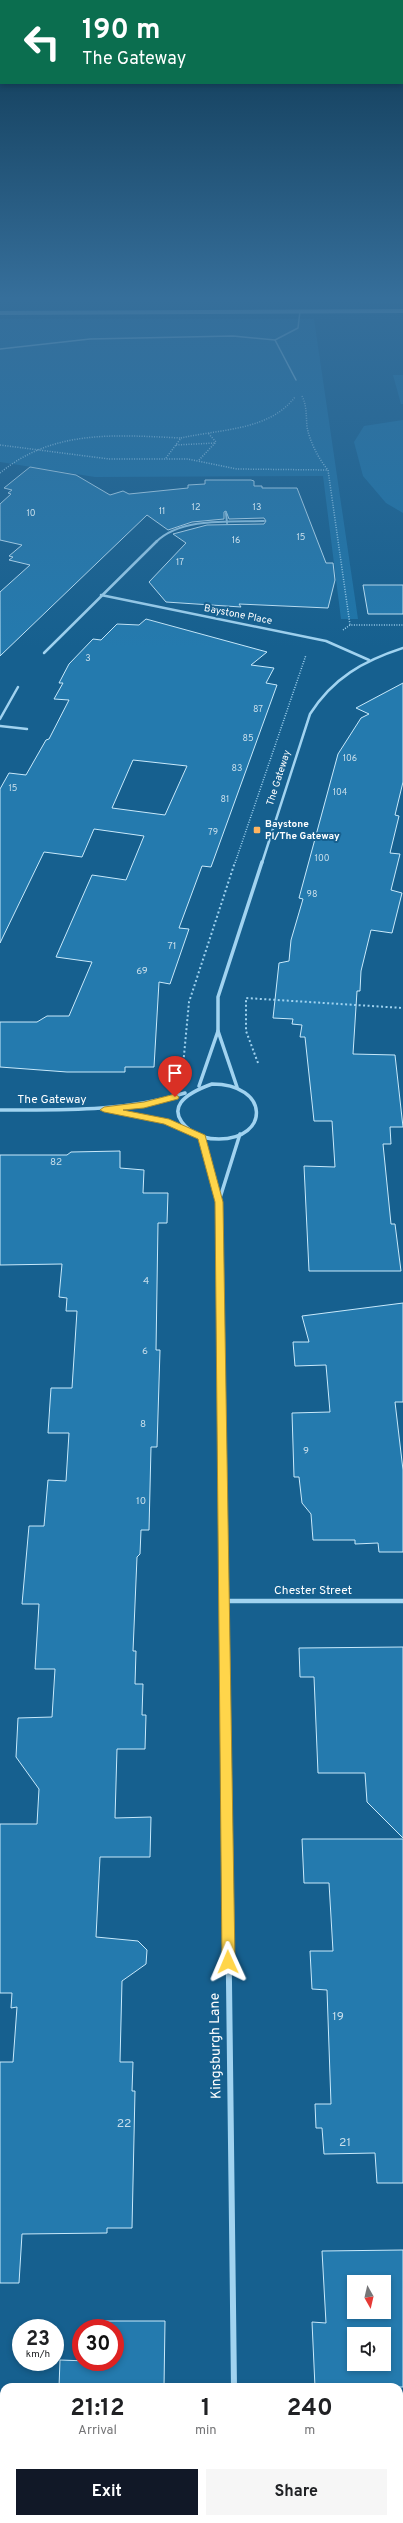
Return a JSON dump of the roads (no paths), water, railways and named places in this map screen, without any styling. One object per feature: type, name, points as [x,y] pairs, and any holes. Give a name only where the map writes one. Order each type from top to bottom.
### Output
[{"type":"street","points":[[226,513],[227,523]]},
{"type":"street","points":[[44,653],[162,536],[187,527],[264,521]]},
{"type":"street","name":"Baystone Place","points":[[101,595],[326,641],[369,660]]},
{"type":"street","name":"The Gateway","points":[[236,1087],[218,1031],[218,997],[310,714],[326,689],[350,670],[369,660],[403,648]]},
{"type":"street","points":[[0,719],[18,687]]},
{"type":"street","points":[[0,726],[27,730]]},
{"type":"street","name":"The Gateway","points":[[199,1086],[218,1031]]},
{"type":"street","points":[[212,1084],[236,1087],[247,1093],[255,1101],[258,1110],[256,1119],[250,1128],[240,1134],[215,1139],[202,1137],[189,1131],[181,1124],[178,1116],[178,1107],[181,1099],[188,1092],[199,1086],[212,1084]]},
{"type":"street","name":"The Gateway","points":[[0,1110],[104,1110],[162,1101],[188,1092]]},
{"type":"street","name":"The Gateway","points":[[104,1110],[166,1121],[189,1131]]},
{"type":"street","name":"Kingsburgh Lane","points":[[219,1202],[240,1134]]},
{"type":"street","name":"Kingsburgh Lane","points":[[202,1137],[219,1202],[234,2383]]},
{"type":"street","name":"Chester Street","points":[[223,1601],[403,1601]]},
{"type":"place","name":"Baystone Pl/The Gateway","points":[[257,830]]}]
